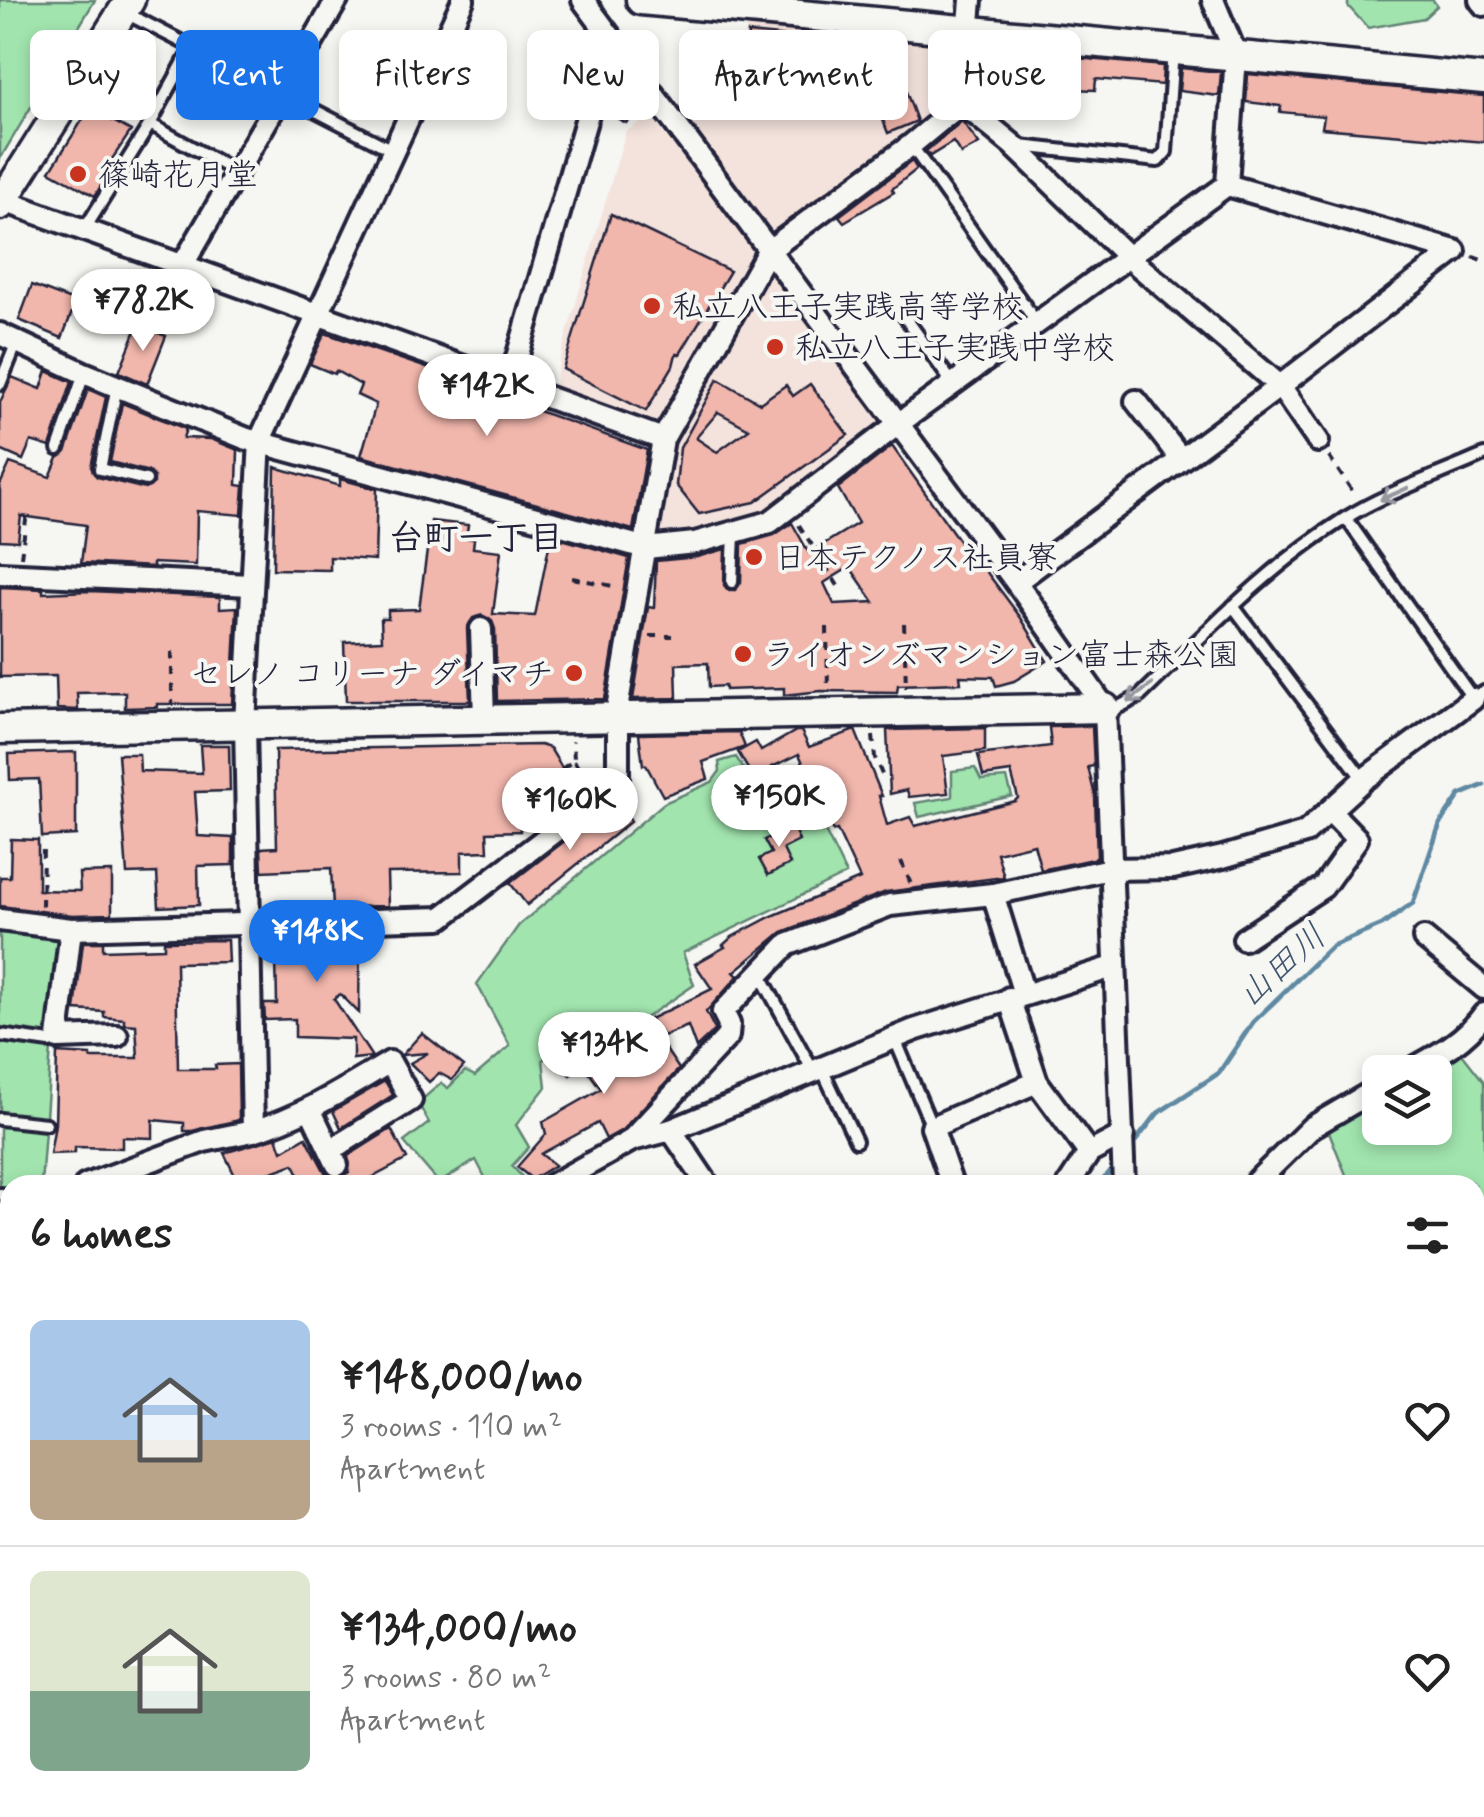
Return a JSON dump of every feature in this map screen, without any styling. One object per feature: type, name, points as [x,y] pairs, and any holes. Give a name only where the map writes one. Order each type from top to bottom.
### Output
[{"type":"street","points":[[319,30],[337,0]]},
{"type":"street","points":[[253,1131],[245,724],[260,440],[463,0]]},
{"type":"street","points":[[583,0],[604,30]]},
{"type":"street","points":[[641,0],[794,7],[969,30],[971,0]]},
{"type":"street","points":[[1213,0],[1236,55],[1228,184]]},
{"type":"street","points":[[127,6],[2,203],[663,439]]},
{"type":"street","points":[[1081,40],[1484,79]]},
{"type":"street","points":[[659,104],[1016,582],[1105,708],[1124,1175]]},
{"type":"street","points":[[182,266],[266,120]]},
{"type":"street","points":[[509,385],[586,120]]},
{"type":"street","points":[[0,920],[71,929],[441,918],[618,783],[617,716],[663,439],[768,250],[942,120]]},
{"type":"street","points":[[982,120],[1128,257],[1280,386],[1318,441]]},
{"type":"street","points":[[9,338],[246,439],[646,548],[695,543],[770,522],[1228,184]]},
{"type":"street","points":[[1016,582],[1454,252],[1228,184]]},
{"type":"street","points":[[1136,401],[1181,460]]},
{"type":"street","points":[[10,570],[251,585]]},
{"type":"street","points":[[481,629],[484,718]]},
{"type":"street","points":[[630,1141],[728,1036],[729,1024],[723,1012],[787,945],[890,905],[993,894],[1110,870],[1172,868],[1223,858],[1306,833],[1363,780],[1479,695]]},
{"type":"street","points":[[0,729],[1105,708]]},
{"type":"street","points":[[1244,939],[1323,886],[1357,839],[1330,811]]},
{"type":"street","points":[[993,894],[1037,1082],[1089,1153]]},
{"type":"street","points":[[71,929],[58,1038],[117,1036]]},
{"type":"street","points":[[1424,938],[1484,988]]},
{"type":"street","points":[[570,1175],[630,1141],[671,1130],[895,1038],[1113,966]]},
{"type":"street","points":[[1437,1055],[1473,1029],[1484,1014]]},
{"type":"street","points":[[113,1175],[204,1141],[283,1122],[390,1062],[411,1100],[334,1158],[310,1109]]},
{"type":"street","points":[[949,1175],[932,1126],[1037,1082]]},
{"type":"street","points":[[1263,1175],[1312,1127],[1362,1098]]},
{"type":"street","points":[[671,1130],[701,1175]]},
{"type":"street","points":[[1075,1175],[1089,1153],[1124,1136]]},
{"type":"lane","points":[[127,6],[176,37]]},
{"type":"lane","points":[[1013,146],[1158,161],[1166,152],[1173,49]]},
{"type":"lane","points":[[83,231],[176,76]]},
{"type":"lane","points":[[319,112],[392,150]]},
{"type":"lane","points":[[150,124],[236,172]]},
{"type":"lane","points":[[911,146],[1037,322]]},
{"type":"lane","points":[[902,313],[954,385]]},
{"type":"lane","points":[[0,384],[9,338]]},
{"type":"lane","points":[[58,449],[84,373]]},
{"type":"lane","points":[[117,386],[100,469],[146,480]]},
{"type":"lane","points":[[1105,708],[1115,709],[1140,696],[1280,563],[1346,518],[1392,494],[1484,456]]},
{"type":"lane","points":[[1346,518],[1479,695]]},
{"type":"lane","points":[[732,582],[734,532]]},
{"type":"lane","points":[[1233,606],[1363,780]]},
{"type":"lane","points":[[760,974],[856,1141]]},
{"type":"lane","points":[[0,1035],[50,1042]]},
{"type":"lane","points":[[895,1038],[932,1126]]},
{"type":"lane","points":[[0,1120],[46,1124]]},
{"type":"path","points":[[1318,441],[1355,496]]},
{"type":"path","points":[[789,508],[842,592]]},
{"type":"path","points":[[10,570],[27,513]]},
{"type":"path","points":[[572,578],[632,590]]},
{"type":"path","points":[[904,623],[906,696]]},
{"type":"path","points":[[826,627],[828,698]]},
{"type":"path","points":[[630,636],[673,636]]},
{"type":"path","points":[[172,652],[172,726]]},
{"type":"path","points":[[872,722],[875,758],[884,776]]},
{"type":"path","points":[[520,808],[550,800],[582,775],[574,760],[572,731]]},
{"type":"path","points":[[562,768],[574,760]]},
{"type":"path","points":[[42,921],[43,848]]},
{"type":"path","points":[[900,862],[920,902]]},
{"type":"shaded area","points":[[747,24],[810,30],[746,30]]},
{"type":"shaded area","points":[[908,39],[928,41],[928,115],[771,234],[687,120],[908,120]]},
{"type":"shaded area","name":"私立八王子実践高等学校","points":[[653,120],[758,251],[659,431],[554,392],[559,361],[626,131]]},
{"type":"shaded area","name":"私立八王子実践中学校","points":[[769,269],[881,424],[767,513],[695,534],[657,537],[671,442]]},
{"type":"green space","points":[[0,0],[95,0],[77,30],[30,30],[30,109],[0,159]]},
{"type":"green space","points":[[1348,0],[1433,0],[1437,6],[1424,18],[1368,28],[1348,6]]},
{"type":"green space","points":[[736,757],[767,806],[789,796],[780,776],[794,768],[846,874],[683,953],[694,985],[619,1036],[578,1029],[543,1060],[546,1087],[516,1125],[529,1147],[512,1166],[520,1175],[484,1175],[476,1160],[452,1175],[432,1175],[404,1142],[429,1123],[418,1103],[441,1083],[448,1088],[465,1071],[475,1076],[510,1046],[477,984],[519,925],[664,803],[712,782],[720,771],[719,762]]},
{"type":"green space","points":[[975,768],[981,780],[1007,778],[1012,796],[919,817],[915,803],[952,797],[952,771]]},
{"type":"green space","points":[[0,920],[71,929],[51,1048],[42,1175],[0,1175]]},
{"type":"green space","points":[[1459,1050],[1484,1082],[1484,1175],[1346,1175],[1326,1124],[1362,1104],[1362,1145],[1452,1145],[1450,1055]]},
{"type":"building","points":[[1081,58],[1163,66],[1162,85],[1096,79],[1095,90],[1081,89]]},
{"type":"building","points":[[1181,68],[1221,72],[1219,96],[1179,91]]},
{"type":"building","points":[[1248,74],[1484,96],[1484,142],[1322,128],[1324,116],[1280,112],[1281,106],[1246,102]]},
{"type":"building","points":[[908,97],[917,121],[888,133],[883,120],[908,120]]},
{"type":"building","points":[[82,120],[111,120],[131,131],[102,174],[106,177],[95,196],[50,171]]},
{"type":"building","points":[[962,121],[979,144],[961,154],[953,142],[930,156],[926,151]]},
{"type":"building","points":[[912,161],[917,169],[892,189],[894,192],[844,222],[839,216]]},
{"type":"building","points":[[611,214],[730,271],[680,354],[676,354],[646,411],[563,369]]},
{"type":"building","points":[[32,285],[76,302],[62,338],[19,320]]},
{"type":"building","points":[[138,325],[166,336],[147,384],[119,372]]},
{"type":"building","points":[[325,333],[427,368],[434,372],[432,376],[456,387],[508,400],[647,450],[633,530],[361,456],[376,404],[357,395],[361,385],[336,371],[334,374],[310,364]]},
{"type":"building","points":[[47,371],[72,382],[50,447],[31,441],[23,460],[0,450],[0,402],[12,377],[41,389]]},
{"type":"building","points":[[718,379],[760,403],[786,385],[793,396],[810,384],[848,435],[755,502],[699,514],[676,485],[680,448]],"holes":[[[718,412],[749,429],[717,452],[696,438]]]},
{"type":"building","points":[[88,389],[106,397],[91,467],[97,477],[145,489],[154,483],[149,472],[110,462],[122,403],[186,429],[183,438],[211,439],[238,450],[237,485],[244,486],[242,515],[197,511],[196,565],[81,563],[86,525],[21,516],[18,541],[0,540],[0,485],[10,463],[50,477],[58,458],[66,452]]},
{"type":"building","points":[[892,446],[962,545],[965,543],[1021,618],[1047,661],[1014,681],[996,686],[993,677],[960,676],[961,683],[898,685],[897,692],[821,691],[784,695],[784,688],[709,687],[708,663],[676,664],[677,698],[633,699],[648,607],[654,608],[656,561],[697,557],[725,549],[724,585],[735,590],[741,582],[742,544],[774,535],[792,523],[809,553],[858,523],[838,488]],"holes":[[[850,567],[874,602],[834,604],[824,583]]]},
{"type":"building","points":[[275,467],[340,486],[340,479],[377,489],[375,560],[330,557],[330,570],[273,569]]},
{"type":"building","points":[[431,521],[468,525],[466,538],[474,539],[473,548],[501,551],[493,614],[535,616],[551,536],[629,558],[605,699],[497,701],[495,629],[492,621],[482,615],[473,618],[467,628],[470,701],[346,701],[344,642],[382,640],[381,618],[388,618],[388,610],[419,609]]},
{"type":"building","points":[[0,587],[43,589],[43,593],[90,591],[220,597],[220,608],[237,607],[232,704],[125,708],[125,692],[77,693],[78,710],[57,709],[56,676],[0,677]]},
{"type":"building","points":[[1092,726],[1094,766],[1088,767],[1095,796],[1097,858],[1041,870],[1034,844],[997,853],[1004,877],[886,892],[782,932],[734,972],[738,976],[706,1012],[715,1030],[696,1048],[688,1026],[663,1036],[650,1019],[712,989],[695,964],[725,947],[732,937],[860,879],[837,830],[833,831],[799,754],[772,767],[785,794],[768,801],[756,774],[752,776],[738,752],[756,742],[761,751],[796,731],[801,731],[809,747],[855,730],[882,796],[887,825],[910,817],[915,826],[1018,798],[1011,772],[983,776],[978,755],[1051,746],[1049,727]]},
{"type":"building","points":[[985,728],[985,751],[943,756],[948,793],[909,797],[907,790],[890,794],[887,730]]},
{"type":"building","points":[[739,732],[745,747],[703,762],[708,779],[663,796],[643,765],[639,734]]},
{"type":"building","points":[[200,745],[229,745],[230,791],[195,792],[198,836],[233,838],[233,865],[198,866],[199,905],[159,907],[157,873],[127,874],[118,754],[139,754],[140,771],[202,773]]},
{"type":"building","points":[[540,745],[550,748],[562,768],[557,784],[547,794],[519,794],[520,831],[487,832],[488,851],[462,852],[462,872],[387,873],[388,906],[333,907],[331,868],[262,871],[261,848],[277,847],[275,750]]},
{"type":"building","points":[[76,752],[76,835],[42,837],[39,779],[10,780],[9,754]]},
{"type":"building","points":[[618,800],[631,821],[527,905],[510,883]]},
{"type":"building","points":[[793,826],[799,841],[783,849],[790,864],[768,875],[759,859],[771,853],[764,840]]},
{"type":"building","points":[[11,839],[38,840],[38,890],[80,891],[79,873],[112,872],[112,914],[72,915],[0,906],[0,877],[10,877]]},
{"type":"building","points":[[360,934],[359,1013],[340,994],[334,999],[372,1057],[353,1059],[353,1039],[295,1037],[295,1019],[265,1020],[264,1004],[277,1004],[276,955],[263,956],[263,937]]},
{"type":"building","points":[[227,940],[228,962],[176,963],[178,1069],[216,1069],[215,1065],[238,1064],[239,1120],[184,1131],[184,1123],[153,1120],[153,1138],[122,1137],[122,1148],[75,1147],[75,1153],[50,1154],[57,1053],[138,1058],[136,1025],[104,1017],[104,1012],[75,1010],[83,942],[103,942],[103,950],[164,948],[164,941]]},
{"type":"building","points":[[422,1033],[464,1066],[452,1080],[439,1073],[429,1082],[410,1063],[428,1053],[402,1055]]},
{"type":"building","points":[[577,1041],[600,1065],[630,1046],[636,1056],[660,1041],[679,1069],[622,1130],[606,1139],[598,1123],[541,1154],[555,1165],[539,1175],[527,1175],[517,1167],[546,1134],[543,1122],[601,1089],[583,1064],[570,1075],[556,1060]]},
{"type":"building","points":[[385,1081],[393,1095],[341,1128],[333,1111]]},
{"type":"building","points":[[391,1129],[407,1159],[377,1175],[344,1175],[349,1172],[348,1156]]},
{"type":"building","points":[[277,1137],[282,1151],[306,1137],[330,1175],[299,1175],[294,1164],[264,1175],[235,1175],[224,1153]]},
{"type":"waterway","name":"山田川","points":[[1130,1148],[1158,1113],[1219,1073],[1253,1022],[1332,946],[1382,925],[1413,903],[1440,824],[1460,795],[1484,785]]},
{"type":"waterway","name":"山田川","points":[[1107,1175],[1116,1164]]},
{"type":"place","name":"篠崎花月堂","points":[[78,174]]},
{"type":"place","name":"私立八王子実践高等学校","points":[[652,306]]},
{"type":"place","name":"私立八王子実践中学校","points":[[775,347]]},
{"type":"place","name":"日本テクノス社員寮","points":[[754,557]]},
{"type":"place","name":"ライオンズマンション富士森公園","points":[[743,654]]},
{"type":"place","name":"セレノ コリーナ ダイマチ","points":[[574,673]]},
{"type":"district","name":"台町一丁目","points":[[476,537]]}]
